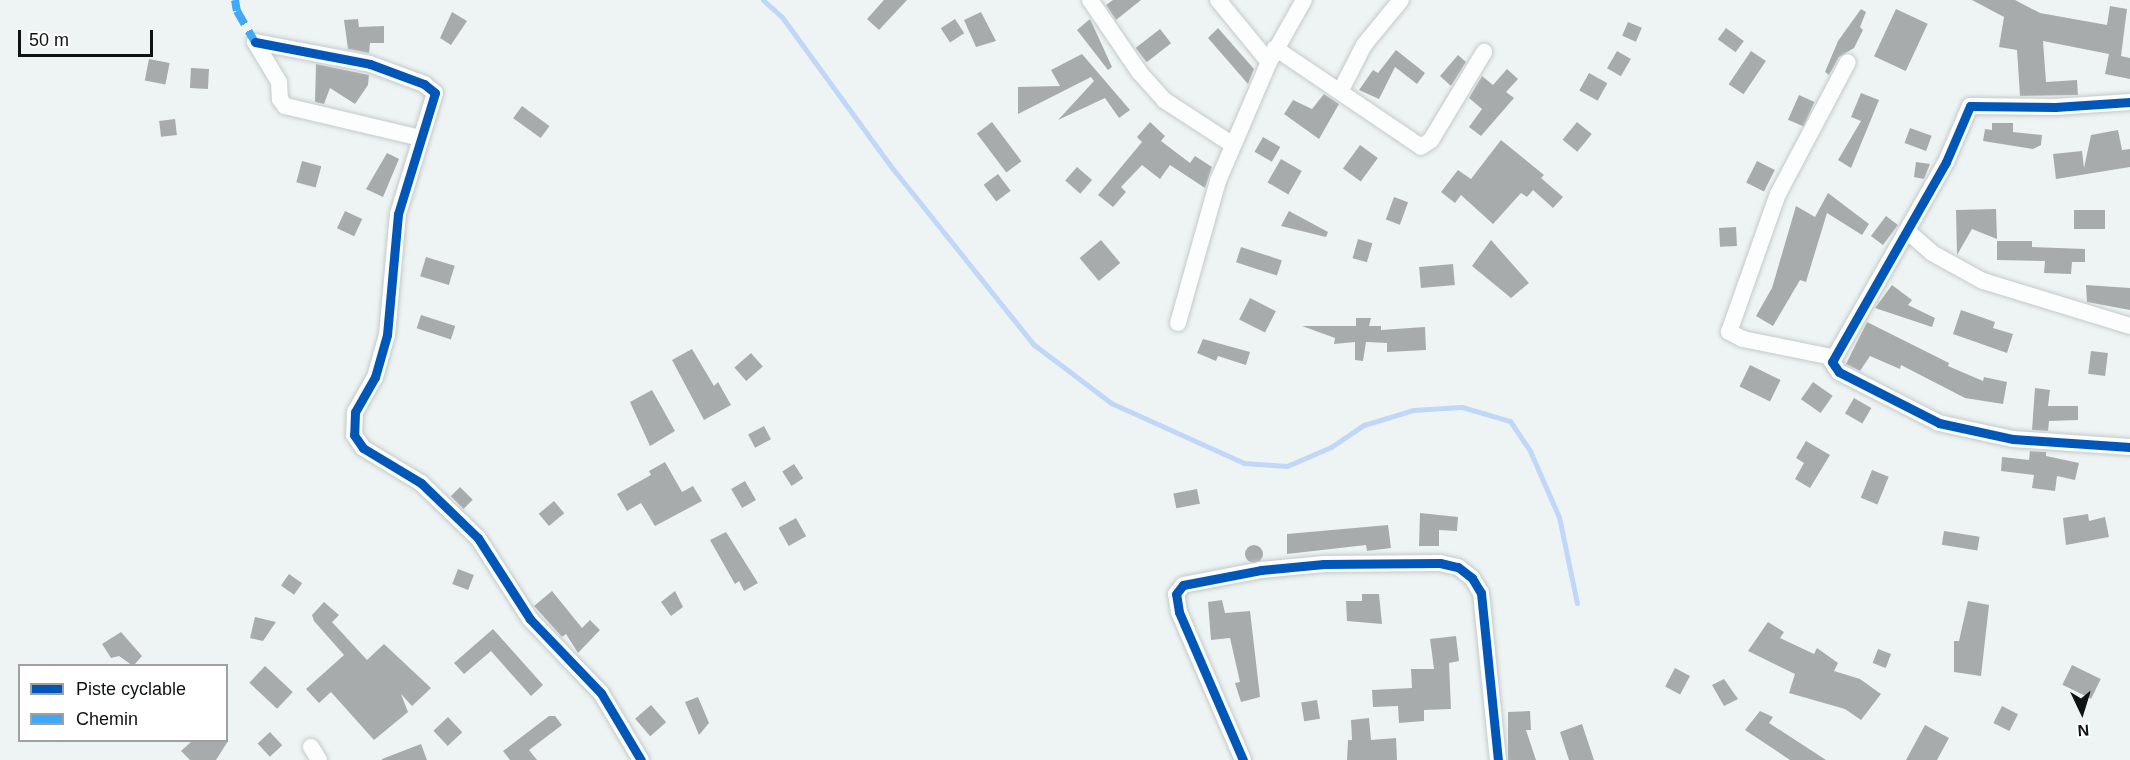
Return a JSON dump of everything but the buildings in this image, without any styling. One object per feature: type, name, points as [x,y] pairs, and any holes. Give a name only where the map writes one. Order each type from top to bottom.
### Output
[{"type":"street","points":[[1090,0],[1140,73],[1164,100],[1233,145]]},
{"type":"street","points":[[1218,0],[1272,55],[1341,90],[1421,147],[1431,140],[1484,52]]},
{"type":"street","points":[[1178,323],[1198,241],[1233,145],[1272,55],[1304,0]]},
{"type":"street","points":[[1341,90],[1364,45],[1401,0]]},
{"type":"street","points":[[420,138],[285,106],[280,99],[279,82],[255,42],[370,64],[424,84],[435,98],[420,138],[398,214],[387,335],[375,377],[355,412],[354,435],[363,448],[421,483],[471,530],[530,619],[601,693],[640,760]]},
{"type":"street","points":[[1832,357],[1743,339],[1729,332],[1778,194],[1848,62]]},
{"type":"street","points":[[1832,357],[1907,231],[1972,104],[2055,107],[2130,102]]},
{"type":"street","points":[[1907,231],[1932,253],[1983,281],[2130,326]]},
{"type":"street","points":[[1832,357],[1839,372],[1940,423],[2013,440],[2130,447]]},
{"type":"street","points":[[1244,760],[1179,612],[1176,594],[1183,585],[1261,570],[1324,564],[1440,563],[1458,567],[1472,578],[1481,593],[1498,760]]},
{"type":"waterway","points":[[763,0],[782,17],[893,169],[1033,344],[1111,403],[1244,463],[1287,466],[1331,447],[1364,425],[1413,410],[1462,407],[1510,421],[1530,451],[1559,517],[1577,603]]},
{"type":"marked path","points":[[235,0],[237,11],[255,42]]},
{"type":"cycle path","points":[[255,42],[370,64],[424,84],[435,93],[398,214],[387,335],[375,377],[355,412],[354,435],[363,448],[421,483],[478,538],[530,619],[601,693],[641,760]]},
{"type":"cycle path","points":[[2130,102],[2055,107],[1970,106],[1946,162],[1832,362],[1839,372],[1939,423],[2013,439],[2130,447]]},
{"type":"cycle path","points":[[1243,760],[1179,612],[1176,594],[1183,585],[1261,570],[1324,564],[1440,563],[1458,567],[1472,578],[1481,593],[1498,760]]}]
